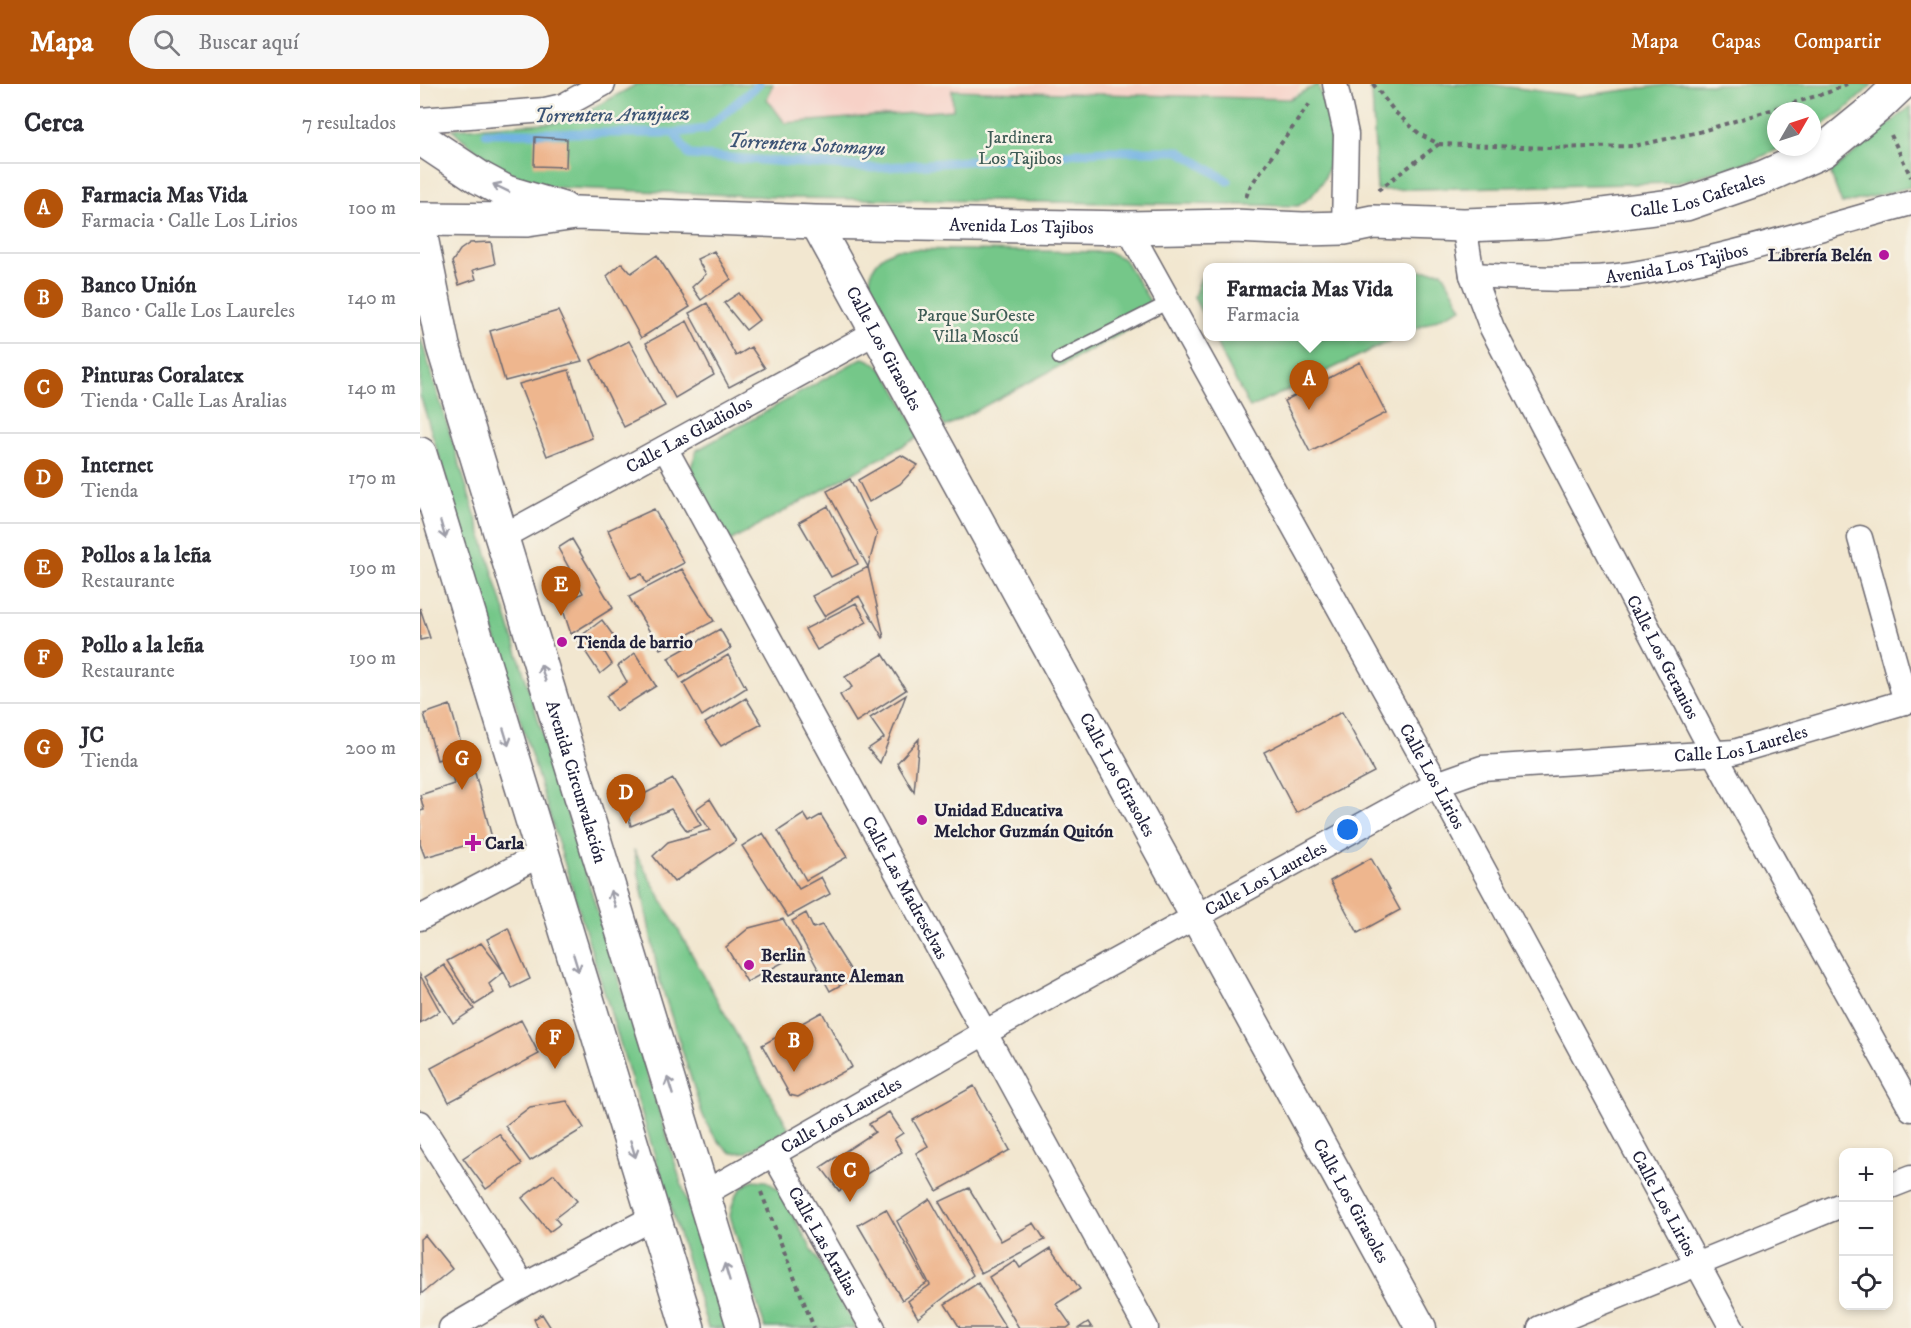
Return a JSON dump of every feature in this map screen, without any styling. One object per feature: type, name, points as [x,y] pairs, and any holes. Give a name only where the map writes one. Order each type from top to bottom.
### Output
[{"type":"main road","name":"Calle Los Cafetales","points":[[1464,225],[1547,222],[1686,204],[1764,177],[1823,151],[1901,84]]},
{"type":"main road","name":"Avenida Los Tajibos","points":[[420,138],[480,178],[506,192],[576,213]]},
{"type":"main road","name":"Avenida Los Tajibos","points":[[420,219],[527,220],[576,213],[815,222],[1128,228],[1464,225]]},
{"type":"main road","name":"Avenida Circunvalación","points":[[420,232],[443,346],[744,1328]]},
{"type":"main road","points":[[420,454],[688,1328]]},
{"type":"street","points":[[420,120],[545,110],[563,106],[603,84]]},
{"type":"street","points":[[1326,89],[1346,134],[1359,225]]},
{"type":"street","name":"Avenida Los Tajibos","points":[[1472,275],[1547,279],[1630,274],[1726,253],[1911,203]]},
{"type":"street","name":"Calle Los Girasoles","points":[[815,222],[1421,1328]]},
{"type":"street","name":"Calle Los Geranios","points":[[1464,225],[1472,275],[1492,328],[1713,751],[1911,1109]]},
{"type":"street","name":"Calle Los Lirios","points":[[1128,228],[1437,784],[1732,1328]]},
{"type":"street","name":"Calle Las Gladiolos","points":[[502,537],[876,332]]},
{"type":"street","name":"Calle Las Madreselvas","points":[[665,448],[1146,1328]]},
{"type":"street","points":[[1860,538],[1909,701]]},
{"type":"street","name":"Calle Los Laureles","points":[[703,1194],[986,1032],[1437,784],[1482,768],[1713,751],[1734,752],[1909,701]]},
{"type":"street","points":[[420,918],[543,854]]},
{"type":"street","points":[[420,1124],[523,1286]]},
{"type":"street","name":"Calle Las Aralias","points":[[774,1155],[873,1328]]},
{"type":"street","points":[[1893,1184],[1911,1178]]},
{"type":"street","points":[[1540,1328],[1696,1262],[1839,1206]]},
{"type":"street","points":[[451,1328],[523,1286],[654,1217]]},
{"type":"lane","points":[[1059,358],[1169,302]]},
{"type":"path","points":[[1372,84],[1395,112],[1421,135],[1439,144],[1552,148],[1634,146],[1699,132],[1829,93],[1847,84]]},
{"type":"path","points":[[1234,226],[1251,185],[1326,89]]},
{"type":"path","points":[[1887,126],[1911,177]]},
{"type":"path","points":[[1359,225],[1377,190],[1439,144]]},
{"type":"path","points":[[758,1185],[814,1328]]},
{"type":"shaded area","points":[[773,84],[1300,84],[1299,91],[1290,99],[953,90],[954,110],[785,123],[766,99]]},
{"type":"green space","name":"Jardinera Los Tajibos","points":[[637,84],[773,84],[767,99],[785,123],[953,110],[952,90],[1290,99],[1318,84],[1327,118],[1331,151],[1329,167],[1323,181],[1313,194],[1298,206],[795,198],[549,187],[521,178],[497,165],[474,149],[452,129],[559,122],[586,112]]},
{"type":"green space","points":[[1368,84],[1487,84],[1578,96],[1674,84],[1873,84],[1844,111],[1821,126],[1821,102],[1767,102],[1767,154],[1753,161],[1675,183],[1377,190],[1372,93]]},
{"type":"green space","points":[[1911,106],[1911,187],[1842,204],[1831,175],[1832,171]]},
{"type":"green space","name":"Parque SurOeste Villa Moscú","points":[[897,249],[1108,252],[1124,259],[1158,314],[945,427],[870,289],[871,275],[876,264],[884,255]]},
{"type":"green space","points":[[1416,271],[1442,271],[1462,308],[1416,329]]},
{"type":"green space","points":[[1203,277],[1203,316],[1194,297]]},
{"type":"green space","points":[[420,336],[726,1328],[708,1328],[420,395]]},
{"type":"green space","points":[[1215,341],[1390,341],[1250,408]]},
{"type":"green space","name":"Parque SurOeste Villa Moscú","points":[[862,358],[872,361],[889,378],[919,437],[728,542],[692,477],[691,467],[697,450]]},
{"type":"green space","points":[[634,850],[789,1129],[747,1152],[732,1153],[727,1149],[714,1135],[702,1113],[659,978]]},
{"type":"green space","points":[[753,1180],[766,1181],[778,1189],[856,1328],[765,1328],[730,1216],[737,1195]]},
{"type":"building","points":[[535,137],[567,139],[566,167],[534,166]]},
{"type":"building","points":[[491,242],[495,264],[473,270],[476,279],[459,285],[452,262],[460,250],[470,243]]},
{"type":"building","points":[[714,251],[731,279],[701,300],[692,287],[706,274],[697,259]]},
{"type":"building","points":[[657,255],[690,307],[641,338],[607,276],[622,263],[631,273]]},
{"type":"building","points":[[739,293],[759,320],[746,330],[724,303]]},
{"type":"building","points":[[707,303],[736,356],[751,347],[765,368],[729,387],[689,313]]},
{"type":"building","points":[[558,311],[582,361],[505,381],[490,331]]},
{"type":"building","points":[[687,321],[714,375],[675,398],[646,343]]},
{"type":"building","points":[[629,341],[665,406],[624,427],[591,360]]},
{"type":"building","points":[[1360,362],[1386,413],[1310,452],[1284,401]]},
{"type":"building","points":[[569,370],[592,438],[547,456],[519,384]]},
{"type":"building","points":[[901,455],[918,465],[900,484],[869,502],[858,480]]},
{"type":"building","points":[[850,479],[877,534],[868,567],[827,491]]},
{"type":"building","points":[[828,506],[858,564],[831,577],[799,522]]},
{"type":"building","points":[[654,509],[684,563],[646,583],[642,574],[631,578],[608,530]]},
{"type":"building","points":[[572,539],[613,608],[571,634],[561,604],[583,593],[558,548]]},
{"type":"building","points":[[868,567],[883,638],[859,596],[824,616],[812,596]]},
{"type":"building","points":[[682,569],[714,621],[660,649],[629,597]]},
{"type":"building","points":[[856,603],[867,622],[817,650],[805,629]]},
{"type":"building","points":[[420,608],[430,638],[420,640]]},
{"type":"building","points":[[602,620],[615,638],[602,648],[612,664],[600,674],[577,639]]},
{"type":"building","points":[[720,629],[731,648],[680,678],[668,658]]},
{"type":"building","points":[[635,653],[656,686],[616,711],[606,696],[627,682],[618,666]]},
{"type":"building","points":[[883,654],[906,690],[856,722],[840,695],[852,687],[845,677]]},
{"type":"building","points":[[728,655],[746,688],[702,716],[683,683]]},
{"type":"building","points":[[906,695],[880,763],[868,749],[884,738],[870,718]]},
{"type":"building","points":[[746,698],[762,724],[721,746],[705,723]]},
{"type":"building","points":[[450,705],[467,764],[448,771],[444,758],[437,760],[424,714]]},
{"type":"building","points":[[1342,712],[1374,772],[1296,813],[1264,752]]},
{"type":"building","points":[[919,739],[914,792],[897,763]]},
{"type":"building","points":[[475,773],[492,838],[425,857],[420,844],[420,811],[424,810],[420,795],[454,784],[452,776]]},
{"type":"building","points":[[673,779],[701,825],[687,831],[671,809],[631,826],[625,804]]},
{"type":"building","points":[[710,799],[736,841],[674,882],[653,856],[668,842],[710,830],[696,809]]},
{"type":"building","points":[[804,814],[809,822],[821,815],[847,857],[806,880],[778,831]]},
{"type":"building","points":[[763,833],[799,889],[821,877],[830,894],[788,917],[742,846]]},
{"type":"building","points":[[1371,858],[1400,910],[1358,933],[1330,881]]},
{"type":"building","points":[[806,913],[813,928],[822,925],[855,977],[830,991],[792,921]]},
{"type":"building","points":[[783,919],[802,952],[747,982],[726,947],[749,928]]},
{"type":"building","points":[[508,928],[530,979],[512,988],[487,939]]},
{"type":"building","points":[[481,943],[504,972],[489,984],[494,993],[475,1005],[447,961]]},
{"type":"building","points":[[444,965],[474,1009],[453,1023],[425,977]]},
{"type":"building","points":[[420,975],[440,1011],[420,1023]]},
{"type":"building","points":[[822,1012],[852,1067],[798,1097],[790,1095],[762,1045]]},
{"type":"building","points":[[521,1020],[539,1054],[449,1102],[431,1068]]},
{"type":"building","points":[[974,1086],[1010,1150],[937,1191],[916,1153],[928,1146],[913,1120]]},
{"type":"building","points":[[567,1101],[584,1128],[530,1161],[505,1126],[530,1107]]},
{"type":"building","points":[[889,1112],[903,1133],[894,1139],[902,1152],[839,1191],[821,1167],[875,1132],[869,1124]]},
{"type":"building","points":[[499,1134],[522,1164],[486,1189],[463,1158]]},
{"type":"building","points":[[554,1174],[577,1201],[555,1218],[560,1224],[549,1232],[522,1198]]},
{"type":"building","points":[[969,1188],[1001,1241],[1034,1223],[1045,1240],[981,1273],[939,1202]]},
{"type":"building","points":[[930,1199],[973,1275],[918,1318],[908,1301],[930,1285],[897,1221]]},
{"type":"building","points":[[886,1209],[927,1283],[902,1300],[858,1225]]},
{"type":"building","points":[[425,1235],[452,1269],[421,1294],[420,1239]]},
{"type":"building","points":[[1051,1248],[1080,1289],[1056,1304],[1071,1325],[1067,1328],[1019,1328],[989,1277],[1015,1260],[1020,1268]]},
{"type":"building","points":[[978,1283],[1006,1328],[960,1328],[945,1304]]},
{"type":"building","points":[[542,1314],[551,1328],[538,1328],[534,1319]]},
{"type":"building","points":[[1088,1322],[1092,1328],[1079,1328]]},
{"type":"waterway","name":"Torrentera Aranjuez","points":[[486,133],[674,133],[706,129],[759,84]]},
{"type":"waterway","name":"Torrentera Sotomayu","points":[[674,133],[689,155],[874,168],[1103,151],[1179,151],[1228,181]]},
{"type":"place","name":"Librería Belén","points":[[1884,255]]},
{"type":"place","name":"Farmacia Mas Vida","points":[[1309,410]]},
{"type":"place","name":"Pollos a la leña","points":[[561,616]]},
{"type":"place","name":"Tienda de barrio","points":[[562,642]]},
{"type":"place","name":"JC","points":[[462,790]]},
{"type":"place","name":"Unidad Educativa Melchor Guzmán Quitón","points":[[922,820]]},
{"type":"place","name":"Internet","points":[[626,824]]},
{"type":"place","name":"Carla","points":[[473,843]]},
{"type":"place","name":"Berlin Restaurante Aleman","points":[[749,965]]},
{"type":"place","name":"Pollo a la leña","points":[[555,1069]]},
{"type":"place","name":"Banco Unión","points":[[794,1072]]},
{"type":"place","name":"Pinturas Coralatex","points":[[850,1202]]}]
